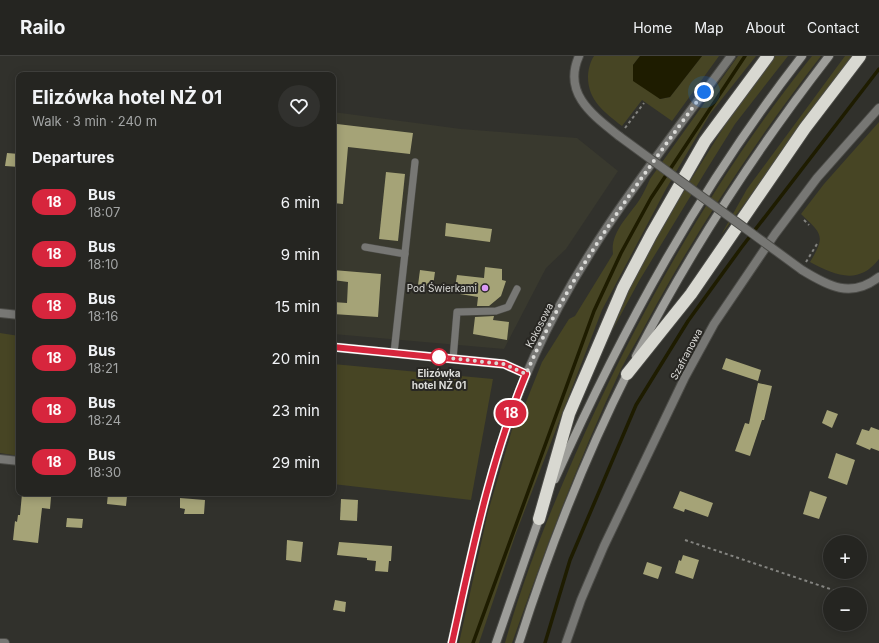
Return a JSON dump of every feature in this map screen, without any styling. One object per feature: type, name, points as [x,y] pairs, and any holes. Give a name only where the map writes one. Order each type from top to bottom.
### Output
[{"type":"highway","points":[[538,518],[569,414],[623,288],[651,234],[705,141],[768,56]]},
{"type":"highway","points":[[627,374],[691,294],[805,128],[860,56]]},
{"type":"main road","points":[[496,643],[538,518],[597,386],[654,278],[722,165],[802,56]]},
{"type":"main road","points":[[519,643],[563,519],[587,460],[627,374],[676,284],[728,196],[775,127],[829,56]]},
{"type":"street","points":[[579,56],[576,62],[575,78],[579,96],[590,113],[621,133],[804,267],[824,284],[843,289],[865,286],[879,278]]},
{"type":"street","name":"Kokosowa","points":[[452,643],[489,482],[526,374],[547,330],[584,261],[616,213],[731,56]]},
{"type":"street","name":"Szafranowa","points":[[566,643],[581,600],[604,546],[685,377],[714,324],[775,234],[817,178],[879,108]]},
{"type":"street","points":[[0,313],[16,315]]},
{"type":"street","points":[[336,347],[504,364],[526,374]]},
{"type":"street","points":[[0,459],[16,461]]},
{"type":"street","points":[[0,642],[5,643]]},
{"type":"lane","points":[[394,353],[415,162]]},
{"type":"lane","points":[[365,247],[405,254]]},
{"type":"lane","points":[[453,359],[457,312],[496,311],[508,307],[517,289]]},
{"type":"path","points":[[621,133],[644,103]]},
{"type":"path","points":[[804,220],[809,224]]},
{"type":"path","points":[[804,267],[817,244]]},
{"type":"path","points":[[686,540],[824,587]]},
{"type":"shaded area","points":[[594,56],[640,56],[633,65],[633,75],[660,99],[670,97],[702,56],[719,56],[672,121],[642,100],[622,126],[598,105],[591,92],[588,74],[590,63]]},
{"type":"shaded area","points":[[640,56],[702,56],[670,97],[660,99],[633,81],[633,65]]},
{"type":"shaded area","points":[[738,56],[756,56],[710,114],[666,189],[602,310],[516,533],[479,643],[459,643],[488,512],[516,416],[520,417],[542,362],[569,319],[575,316],[613,254],[614,239],[617,231],[640,199],[650,179]]},
{"type":"shaded area","points":[[775,56],[788,56],[735,124],[639,281],[612,331],[632,282],[655,237],[727,122]]},
{"type":"shaded area","points":[[812,56],[821,56],[773,120],[728,186],[666,287],[624,363],[577,470],[512,643],[505,643],[528,571],[555,501],[599,402],[652,298],[711,198],[743,149]]},
{"type":"shaded area","points":[[845,56],[855,56],[721,235],[747,189]]},
{"type":"shaded area","points":[[336,112],[461,129],[577,138],[618,171],[566,249],[546,268],[504,349],[336,334]]},
{"type":"shaded area","points":[[879,122],[879,259],[863,273],[846,276],[837,274],[810,262],[820,241],[814,226],[801,214],[824,184]]},
{"type":"shaded area","points":[[0,333],[16,336],[16,456],[0,453]]},
{"type":"shaded area","points":[[336,364],[493,379],[471,500],[336,484]]},
{"type":"building","points":[[337,124],[413,133],[410,154],[348,147],[343,204],[336,203]]},
{"type":"building","points":[[7,153],[16,154],[16,167],[5,166]]},
{"type":"building","points":[[386,172],[405,174],[398,241],[379,239]]},
{"type":"building","points":[[446,223],[492,229],[490,242],[445,236]]},
{"type":"building","points":[[485,267],[502,269],[502,280],[506,281],[501,296],[489,306],[477,306],[478,297],[454,293],[457,275],[484,278]]},
{"type":"building","points":[[336,270],[381,274],[378,317],[336,314],[336,302],[347,303],[348,282],[336,280]]},
{"type":"building","points":[[420,270],[435,272],[433,286],[418,285]]},
{"type":"building","points":[[494,316],[493,320],[509,322],[507,340],[473,334],[475,317]]},
{"type":"building","points":[[726,358],[761,370],[758,381],[722,369]]},
{"type":"building","points":[[758,383],[772,386],[764,420],[762,420],[750,456],[735,451],[745,423],[749,424]]},
{"type":"building","points":[[827,410],[838,414],[832,428],[822,423]]},
{"type":"building","points":[[871,427],[879,430],[879,451],[871,448],[870,450],[856,444],[862,429],[869,431]]},
{"type":"building","points":[[836,453],[855,460],[847,485],[828,478]]},
{"type":"building","points":[[680,491],[713,503],[708,517],[685,509],[684,512],[673,508]]},
{"type":"building","points":[[810,491],[827,497],[819,519],[803,514]]},
{"type":"building","points":[[22,496],[51,497],[50,509],[42,508],[38,543],[13,540],[15,521],[17,522],[18,515],[20,515]]},
{"type":"building","points":[[108,496],[127,496],[126,506],[107,504]]},
{"type":"building","points":[[180,498],[205,500],[204,514],[184,514],[185,509],[180,508]]},
{"type":"building","points":[[341,499],[358,500],[357,521],[340,520]]},
{"type":"building","points":[[67,518],[83,519],[82,528],[66,527]]},
{"type":"building","points":[[287,540],[303,542],[301,562],[286,560]]},
{"type":"building","points":[[339,542],[392,546],[391,561],[389,561],[388,572],[375,571],[376,561],[367,560],[367,558],[337,555]]},
{"type":"building","points":[[683,555],[699,560],[693,579],[675,573],[679,560],[681,561]]},
{"type":"building","points":[[647,562],[662,567],[658,579],[643,574]]},
{"type":"building","points":[[335,600],[346,602],[345,612],[333,610]]},
{"type":"waterway","points":[[473,643],[594,311],[621,253],[651,198],[745,56]]},
{"type":"waterway","points":[[545,643],[570,560],[636,405],[688,321],[741,248],[879,69]]},
{"type":"bus line","name":"18","points":[[336,347],[504,364],[516,368],[526,374],[497,454],[488,485],[452,643]]},
{"type":"place","name":"Pod Świerkami","points":[[485,288]]},
{"type":"place","name":"Elizówka hotel NŻ 01","points":[[439,357]]},
{"type":"route","points":[[439,357],[504,364],[516,368],[526,374],[568,289],[584,261],[616,213],[704,92]]}]
